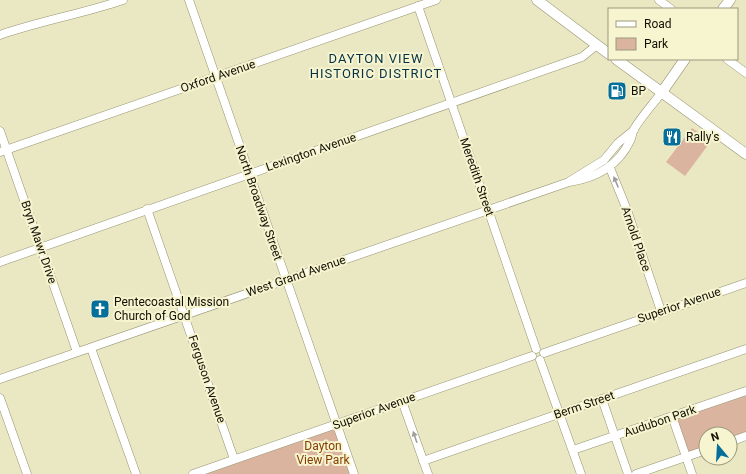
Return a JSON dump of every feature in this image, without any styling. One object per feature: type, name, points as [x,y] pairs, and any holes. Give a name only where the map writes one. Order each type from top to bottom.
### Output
[{"type":"main road","points":[[537,0],[608,53]]},
{"type":"main road","points":[[724,8],[730,0]]},
{"type":"main road","points":[[617,60],[746,154]]},
{"type":"main road","name":"West Grand Avenue","points":[[662,92],[685,60]]},
{"type":"street","points":[[0,35],[40,22],[94,10],[123,0]]},
{"type":"street","name":"North Broadway Street","points":[[188,0],[354,474]]},
{"type":"street","name":"Oxford Avenue","points":[[3,151],[436,0]]},
{"type":"street","points":[[659,0],[670,8]]},
{"type":"street","name":"Meredith Street","points":[[418,6],[488,210],[534,352]]},
{"type":"street","name":"Lexington Avenue","points":[[0,262],[582,57],[598,45]]},
{"type":"street","points":[[728,60],[746,73]]},
{"type":"street","name":"West Grand Avenue","points":[[0,379],[569,182],[584,180],[610,168],[630,141],[634,130],[662,92]]},
{"type":"street","name":"West Grand Avenue","points":[[569,182],[604,160],[618,142],[634,130]]},
{"type":"street","name":"Bryn Mawr Drive","points":[[0,131],[3,151],[41,248],[77,352]]},
{"type":"street","name":"Arnold Place","points":[[610,168],[619,189],[661,311]]},
{"type":"street","name":"Ferguson Avenue","points":[[147,209],[234,459]]},
{"type":"street","name":"Superior Avenue","points":[[542,356],[661,311],[746,283]]},
{"type":"street","points":[[91,348],[136,474]]},
{"type":"street","points":[[542,356],[535,360],[534,352],[540,349],[559,413],[581,474]]},
{"type":"street","name":"Berm Street","points":[[423,461],[746,349]]},
{"type":"street","name":"Superior Avenue","points":[[193,474],[402,401],[534,352]]},
{"type":"street","name":"Audubon Park","points":[[573,450],[746,391]]},
{"type":"street","points":[[0,398],[27,474]]},
{"type":"street","points":[[602,398],[628,474]]},
{"type":"street","points":[[402,401],[428,474]]},
{"type":"street","points":[[672,416],[692,474]]},
{"type":"street","points":[[636,474],[698,453]]},
{"type":"green space","points":[[692,128],[711,141],[685,176],[666,162]]},
{"type":"green space","points":[[746,391],[746,435],[738,438],[738,426],[698,426],[698,452],[688,455],[674,416]]},
{"type":"green space","name":"Dayton View Park","points":[[337,425],[354,474],[193,474]]},
{"type":"place","name":"BP","points":[[617,91]]},
{"type":"place","name":"Rally's","points":[[672,137]]},
{"type":"place","name":"Pentecoastal Mission Church of God","points":[[100,309]]},
{"type":"district","name":"DAYTON VIEW HISTORIC DISTRICT","points":[[376,66]]}]
